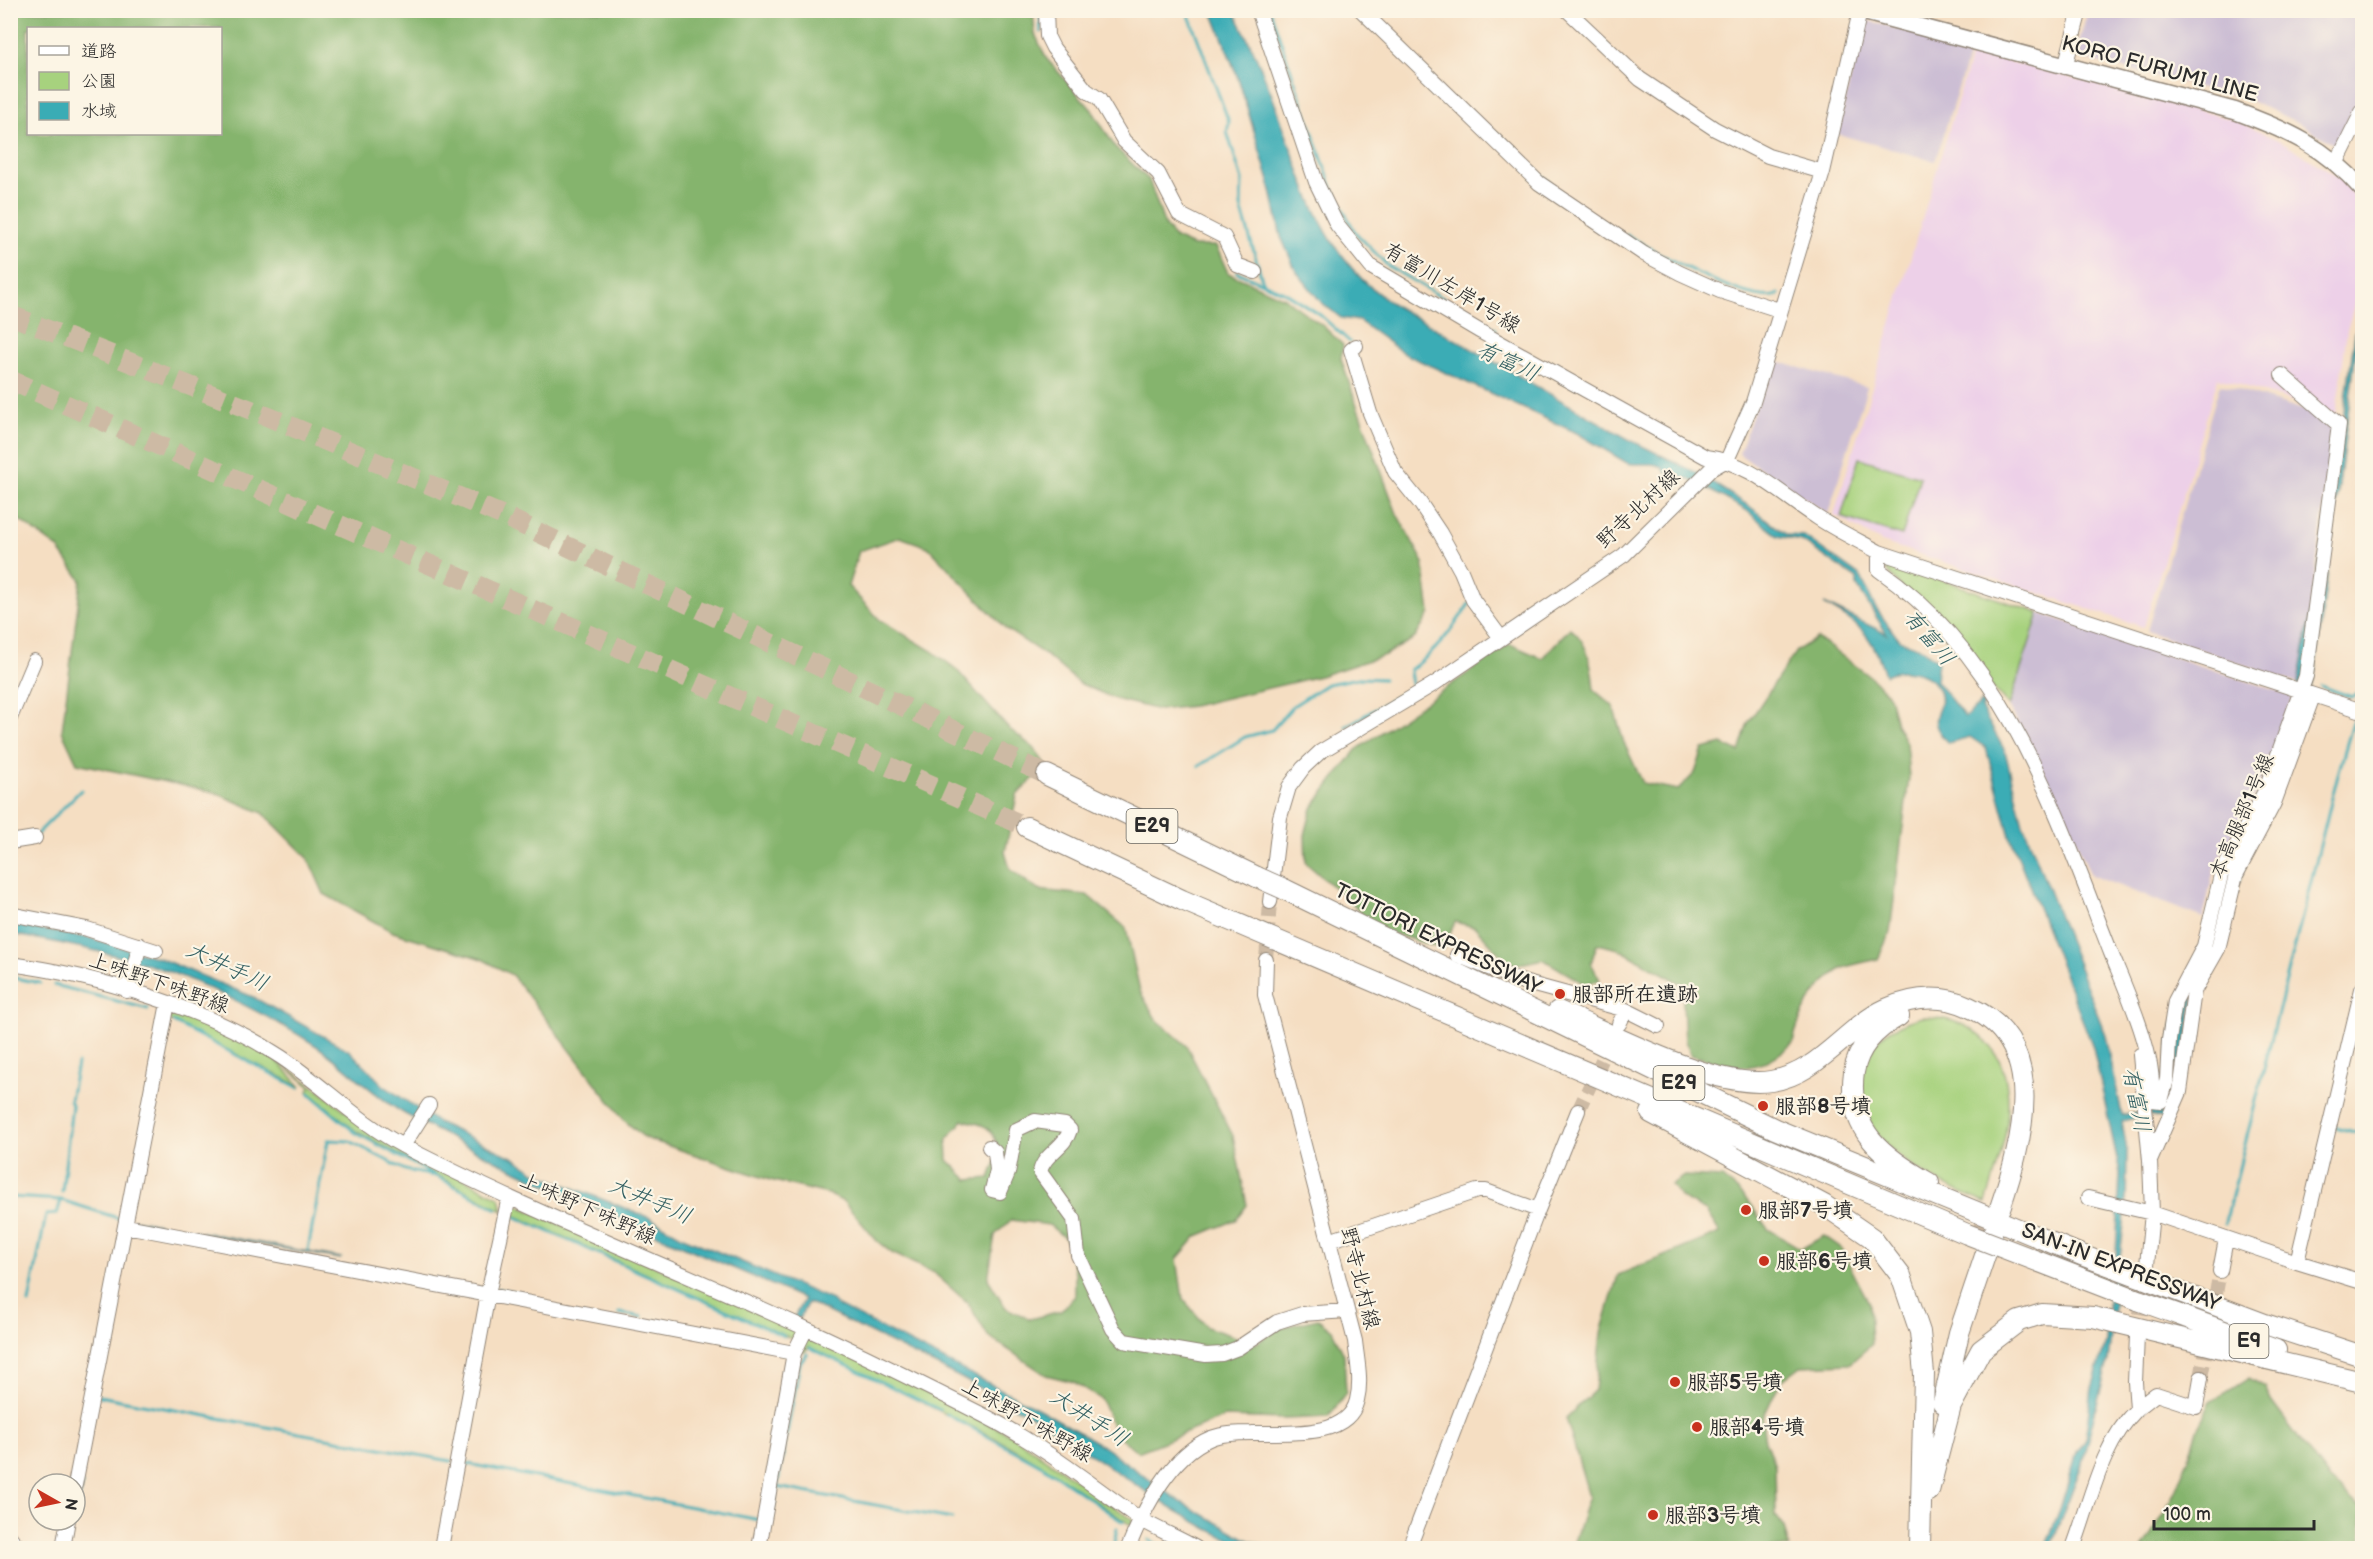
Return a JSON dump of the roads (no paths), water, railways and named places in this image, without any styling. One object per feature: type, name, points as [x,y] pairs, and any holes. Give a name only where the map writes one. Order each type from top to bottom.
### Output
[{"type":"highway","name":"TOTTORI EXPRESSWAY","points":[[1047,775],[1257,877],[1277,896],[1388,942],[1775,1129],[1989,1208]]},
{"type":"highway","name":"E29","points":[[1027,827],[1182,900],[1980,1233]]},
{"type":"highway","points":[[1388,942],[1698,1070],[1746,1083],[1773,1082],[1809,1066],[1866,1022],[1884,1010],[1904,1002],[1925,998],[1957,1001],[1996,1022],[2012,1046],[2020,1070],[2024,1118],[2019,1148],[1989,1208]]},
{"type":"highway","points":[[1989,1208],[2006,1158],[2014,1112],[2013,1087],[2003,1051],[1987,1030],[1969,1017],[1950,1011],[1928,1009],[1907,1012],[1887,1023],[1861,1050],[1855,1066],[1852,1093],[1861,1124],[1882,1151],[1906,1170],[2024,1232]]},
{"type":"highway","points":[[1542,1052],[1575,1078],[1657,1116],[1824,1204],[1872,1238],[1901,1276],[1920,1332],[1924,1435],[1920,1548]]},
{"type":"highway","name":"SAN-IN EXPRESSWAY","points":[[1989,1208],[2024,1232],[2084,1256],[2143,1271],[2265,1324],[2362,1356]]},
{"type":"highway","points":[[1924,1435],[1956,1310],[1980,1233]]},
{"type":"highway","points":[[1927,1548],[1929,1494],[1940,1413],[1980,1233]]},
{"type":"highway","name":"SAN-IN EXPRESSWAY","points":[[1980,1233],[2138,1300],[2260,1345],[2362,1374]]},
{"type":"highway","points":[[1929,1494],[1951,1406],[1981,1350],[2019,1321],[2042,1314],[2077,1315],[2135,1331],[2362,1382]]},
{"type":"main road","name":"KORO FURUMI LINE","points":[[1858,11],[2235,111],[2288,131],[2336,164],[2362,189]]},
{"type":"street","points":[[1046,10],[1047,36],[1053,48],[1086,90],[1099,99],[1124,141],[1158,173],[1179,214],[1224,237],[1237,265],[1255,272]]},
{"type":"street","name":"有富川左岸1号線","points":[[1258,10],[1316,182],[1337,225],[1371,267],[1481,332],[1706,457],[1727,460],[1820,519],[1879,552],[2308,694],[2362,708]]},
{"type":"street","points":[[1360,10],[1539,183],[1626,242],[1680,273],[1720,291],[1779,310]]},
{"type":"street","points":[[1567,10],[1640,79],[1715,129],[1768,156],[1823,172]]},
{"type":"street","points":[[2064,67],[2080,10]]},
{"type":"street","points":[[1727,460],[1752,402],[1823,172],[1858,11]]},
{"type":"street","points":[[2336,164],[2359,127],[2362,112]]},
{"type":"street","points":[[1356,346],[1351,350],[1354,366],[1370,413],[1395,472],[1440,533],[1461,571],[1473,600],[1501,638]]},
{"type":"street","points":[[2148,1100],[2161,1101],[2168,1079],[2169,1040],[2175,1000],[2204,946],[2221,875],[2265,791],[2308,694],[2339,424],[2282,375]]},
{"type":"street","name":"野寺北村線","points":[[1277,896],[1280,817],[1289,787],[1303,768],[1320,752],[1434,684],[1624,555],[1711,469],[1727,460]]},
{"type":"street","points":[[1879,552],[1879,570],[1907,592],[1951,638],[1987,684],[2031,754],[2136,1015],[2148,1100],[2150,1161]]},
{"type":"street","points":[[10,718],[34,661]]},
{"type":"street","name":"本高服部1号線","points":[[2143,1271],[2152,1213],[2150,1161],[2180,1092],[2194,991],[2218,949],[2236,875],[2274,803],[2308,694]]},
{"type":"street","points":[[10,842],[36,838]]},
{"type":"street","points":[[10,914],[47,920],[156,951]]},
{"type":"street","points":[[128,987],[140,946]]},
{"type":"street","points":[[1457,955],[1523,982],[1626,1010],[1658,1026]]},
{"type":"street","name":"野寺北村線","points":[[1143,1515],[1171,1472],[1200,1444],[1214,1437],[1318,1431],[1341,1422],[1352,1414],[1357,1400],[1359,1376],[1355,1341],[1265,995],[1266,960]]},
{"type":"street","name":"上味野下味野線","points":[[10,964],[128,987],[245,1036],[277,1054],[406,1142],[509,1197],[806,1329],[991,1419],[1196,1548]]},
{"type":"street","points":[[2297,1262],[2362,989]]},
{"type":"street","points":[[78,1472],[168,1003]]},
{"type":"street","points":[[1619,1024],[1626,1010]]},
{"type":"street","points":[[406,1142],[429,1105]]},
{"type":"street","points":[[1409,1548],[1578,1111]]},
{"type":"street","points":[[988,1148],[995,1152],[997,1170],[992,1190],[999,1192],[1008,1173],[1016,1130],[1035,1121],[1065,1125],[1070,1130],[1068,1136],[1042,1161],[1040,1172],[1074,1219],[1078,1255],[1113,1329],[1124,1341],[1206,1355],[1222,1354],[1238,1348],[1276,1322],[1302,1314],[1347,1311]]},
{"type":"street","points":[[1329,1241],[1477,1191],[1486,1191],[1538,1210]]},
{"type":"street","points":[[441,1548],[488,1294],[509,1197]]},
{"type":"street","points":[[2088,1198],[2152,1213],[2362,1282]]},
{"type":"street","points":[[126,1226],[794,1353]]},
{"type":"street","points":[[2220,1271],[2226,1239]]},
{"type":"street","points":[[759,1548],[794,1353],[806,1329]]},
{"type":"street","points":[[2135,1331],[2137,1409]]},
{"type":"street","points":[[2073,1548],[2105,1455],[2119,1431],[2137,1409],[2156,1394],[2196,1407],[2201,1378]]},
{"type":"street","points":[[1128,1548],[1143,1515]]},
{"type":"street","points":[[63,1548],[66,1532]]},
{"type":"street","points":[[10,1537],[19,1548]]},
{"type":"water","points":[[1212,11],[1234,11],[1260,65],[1303,182],[1318,215],[1336,247],[1358,275],[1387,300],[1630,440],[1699,474],[1749,506],[1787,535],[1804,536],[1861,577],[1875,607],[1899,640],[1922,649],[1938,661],[1936,681],[1965,717],[1982,702],[1984,705],[1981,708],[2005,751],[2023,824],[2106,1036],[2122,1115],[2139,1113],[2139,1117],[2122,1121],[2127,1151],[2126,1206],[2108,1361],[2081,1467],[2050,1548],[2045,1548],[2060,1509],[2077,1452],[2085,1439],[2092,1388],[2106,1342],[2109,1289],[2116,1255],[2120,1173],[2093,1047],[2010,836],[1986,748],[1970,737],[1948,743],[1936,726],[1936,714],[1941,698],[1935,684],[1929,679],[1907,671],[1885,675],[1875,650],[1864,632],[1824,604],[1887,634],[1857,586],[1857,579],[1802,541],[1778,536],[1746,510],[1692,480],[1666,473],[1663,468],[1654,464],[1627,463],[1577,433],[1405,354],[1359,321],[1341,318],[1321,302],[1296,271],[1281,237],[1269,181],[1239,81]]},
{"type":"water","points":[[2362,304],[2314,679],[2216,945],[2198,975],[2181,1072],[2163,1118],[2150,1116],[2150,1110],[2159,1107],[2173,1025],[2225,877],[2290,729],[2337,464],[2355,334]]},
{"type":"water","points":[[10,924],[94,939],[159,958],[253,997],[350,1051],[383,1085],[439,1123],[514,1158],[538,1174],[650,1218],[683,1237],[832,1300],[836,1305],[1039,1409],[1101,1445],[1181,1502],[1244,1538],[1270,1548],[1248,1548],[1208,1529],[1171,1508],[1037,1419],[961,1378],[808,1302],[799,1319],[794,1317],[804,1299],[553,1188],[454,1140],[393,1106],[315,1045],[238,1002],[156,967],[84,948],[11,934]]},
{"type":"water","points":[[133,1219],[341,1258],[133,1221]]},
{"type":"waterway","points":[[1187,10],[1229,122],[1227,132],[1242,180],[1241,207],[1263,283]]},
{"type":"waterway","points":[[1270,10],[1332,188],[1355,232],[1388,266],[1496,329]]},
{"type":"waterway","points":[[1352,10],[1366,24]]},
{"type":"waterway","points":[[1040,12],[1041,32]]},
{"type":"waterway","points":[[1499,134],[1506,142]]},
{"type":"waterway","points":[[1534,169],[1550,183]]},
{"type":"waterway","points":[[1627,235],[1703,276],[1727,286],[1767,296],[1779,294]]},
{"type":"waterway","points":[[1237,272],[1286,293],[1319,314],[1350,342]]},
{"type":"waterway","points":[[1412,688],[1410,670],[1443,640],[1469,604]]},
{"type":"waterway","points":[[1199,766],[1245,737],[1272,730],[1293,706],[1327,684],[1359,678],[1384,679]]},
{"type":"waterway","points":[[2321,686],[2352,697],[2359,694],[2362,685]]},
{"type":"waterway","points":[[1346,726],[1402,694]]},
{"type":"waterway","points":[[2225,1224],[2337,778],[2354,719]]},
{"type":"waterway","points":[[36,835],[81,790]]},
{"type":"waterway","points":[[10,977],[40,983]]},
{"type":"waterway","points":[[54,985],[148,1009]]},
{"type":"waterway","points":[[173,1022],[299,1088]]},
{"type":"waterway","points":[[62,1192],[72,1105],[70,1100],[77,1064]]},
{"type":"waterway","points":[[309,1093],[356,1133],[497,1209]]},
{"type":"waterway","points":[[2335,1127],[2362,1134]]},
{"type":"waterway","points":[[308,1250],[328,1140],[350,1141],[405,1170],[435,1176]]},
{"type":"waterway","points":[[10,1197],[61,1200],[121,1219]]},
{"type":"waterway","points":[[29,1303],[46,1215],[57,1214],[61,1200]]},
{"type":"waterway","points":[[511,1215],[784,1336]]},
{"type":"waterway","points":[[498,1289],[528,1295]]},
{"type":"waterway","points":[[619,1313],[642,1317]]},
{"type":"waterway","points":[[810,1348],[940,1410]]},
{"type":"waterway","points":[[769,1530],[800,1363],[807,1354]]},
{"type":"waterway","points":[[99,1396],[451,1461]]},
{"type":"waterway","points":[[946,1414],[1044,1467],[1123,1522]]},
{"type":"waterway","points":[[463,1463],[760,1520]]},
{"type":"waterway","points":[[777,1487],[952,1519]]},
{"type":"waterway","points":[[1113,1548],[1117,1528]]},
{"type":"waterway","points":[[1149,1540],[1164,1548]]},
{"type":"tunnel","points":[[10,315],[269,417],[504,516],[1047,775]]},
{"type":"tunnel","points":[[10,380],[1027,827]]},
{"type":"tunnel","points":[[1266,960],[1270,902]]},
{"type":"tunnel","points":[[1578,1111],[1612,1039]]},
{"type":"tunnel","points":[[1982,1231],[1991,1204]]},
{"type":"tunnel","points":[[2137,1335],[2146,1271]]},
{"type":"tunnel","points":[[2201,1378],[2220,1271]]},
{"type":"place","name":"服部所在遺跡","points":[[1560,994]]},
{"type":"place","name":"服部8号墳","points":[[1763,1106]]},
{"type":"place","name":"服部7号墳","points":[[1746,1210]]},
{"type":"place","name":"服部6号墳","points":[[1764,1261]]},
{"type":"place","name":"服部5号墳","points":[[1675,1382]]},
{"type":"place","name":"服部4号墳","points":[[1697,1427]]},
{"type":"place","name":"服部3号墳","points":[[1653,1515]]},
{"type":"water label","name":"有富川","points":[[1508,362]]},
{"type":"water label","name":"有富川","points":[[1929,638]]},
{"type":"water label","name":"大井手川","points":[[227,967]]},
{"type":"water label","name":"有富川","points":[[2136,1100]]},
{"type":"water label","name":"大井手川","points":[[650,1201]]},
{"type":"water label","name":"大井手川","points":[[1089,1418]]}]
